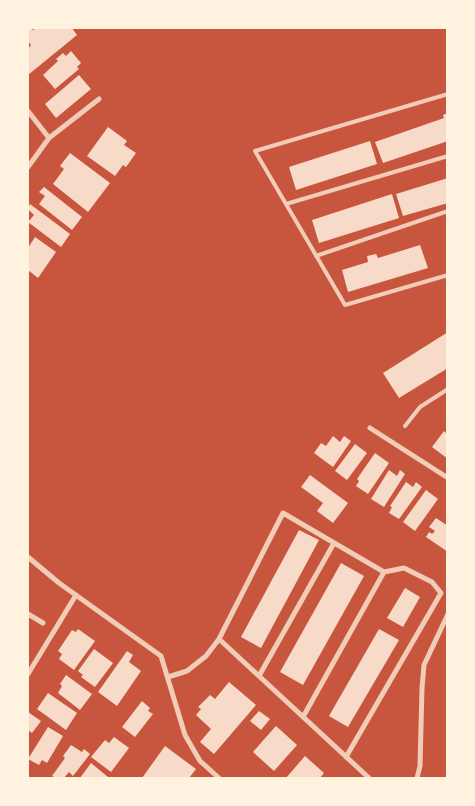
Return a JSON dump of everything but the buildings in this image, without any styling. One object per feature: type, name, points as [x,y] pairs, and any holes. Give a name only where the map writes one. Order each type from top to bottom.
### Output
[{"type":"street","points":[[28,167],[49,138],[99,99]]},
{"type":"street","points":[[28,111],[49,138]]},
{"type":"street","points":[[370,428],[448,478]]},
{"type":"street","points":[[168,677],[187,671],[206,656],[219,639],[283,513],[384,572],[404,568],[432,582],[441,593],[346,757]]},
{"type":"street","points":[[260,676],[334,543]]},
{"type":"street","points":[[28,557],[59,583],[162,656],[185,735],[200,761],[219,778]]},
{"type":"street","points":[[303,717],[384,572]]},
{"type":"street","points":[[28,674],[76,595]]},
{"type":"street","points":[[28,614],[43,623]]},
{"type":"street","points":[[417,778],[420,766],[424,665],[448,614]]},
{"type":"street","points":[[219,639],[369,778]]},
{"type":"lane","points":[[448,94],[255,152],[345,305],[448,275]]},
{"type":"lane","points":[[286,204],[448,156]]},
{"type":"lane","points":[[316,256],[448,211]]},
{"type":"lane","points":[[405,426],[420,407],[448,389]]}]
